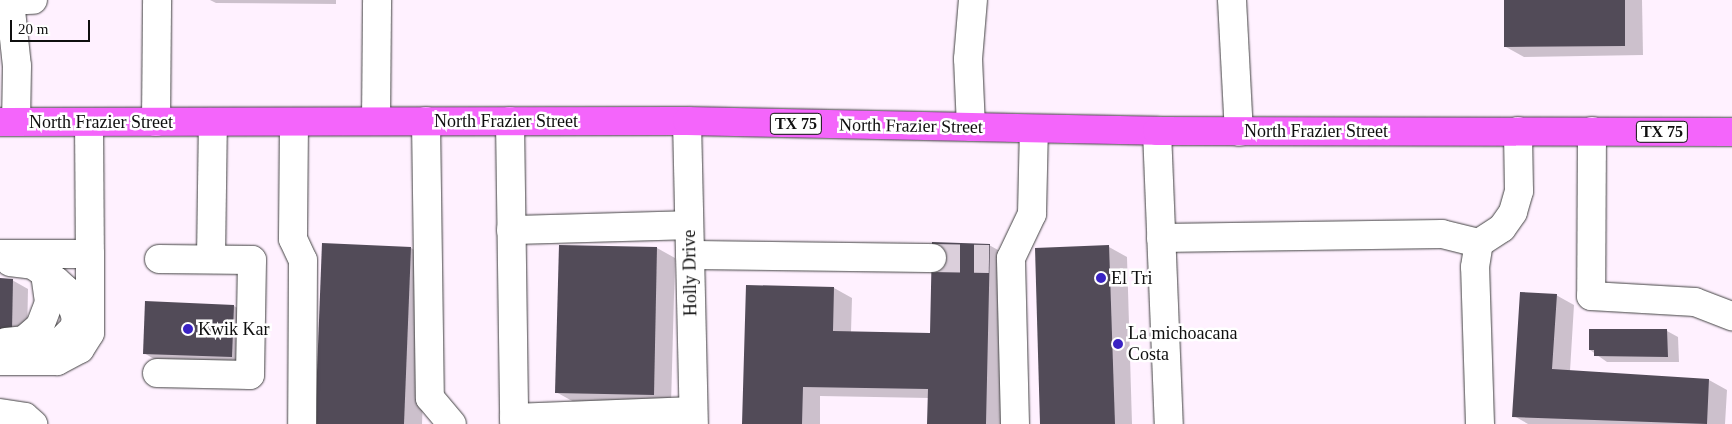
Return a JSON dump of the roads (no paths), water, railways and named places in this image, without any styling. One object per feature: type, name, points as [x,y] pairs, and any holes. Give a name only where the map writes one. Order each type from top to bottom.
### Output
[{"type":"main road","name":"North Frazier Street","points":[[8,122],[686,121],[1239,132],[1732,132]]},
{"type":"street","points":[[156,122],[157,0]]},
{"type":"street","points":[[376,121],[377,0]]},
{"type":"street","points":[[971,127],[968,59],[973,0]]},
{"type":"street","points":[[1232,0],[1239,132]]},
{"type":"street","points":[[8,122],[17,66],[15,1]]},
{"type":"street","points":[[426,121],[430,398],[452,424]]},
{"type":"street","points":[[510,121],[514,421],[694,417]]},
{"type":"street","name":"Holly Drive","points":[[686,121],[694,417]]},
{"type":"street","points":[[5,348],[57,361],[80,349],[90,333],[89,122]]},
{"type":"street","points":[[211,259],[213,122]]},
{"type":"street","points":[[294,122],[293,239],[302,260],[302,424]]},
{"type":"street","points":[[1015,424],[1000,258],[1032,214],[1034,129]]},
{"type":"street","points":[[1157,131],[1169,424]]},
{"type":"street","points":[[1161,238],[1442,234],[1479,242],[1502,228],[1513,212],[1519,192],[1518,131]]},
{"type":"street","points":[[1592,131],[1590,296],[1695,302],[1732,316]]},
{"type":"street","points":[[511,230],[689,225]]},
{"type":"street","points":[[1479,242],[1475,267],[1480,424]]},
{"type":"street","points":[[0,254],[90,254]]},
{"type":"street","points":[[690,254],[932,258]]},
{"type":"street","points":[[157,373],[250,374],[252,260],[159,259]]},
{"type":"street","points":[[0,262],[24,263],[45,274],[49,302],[40,326],[33,334],[5,348]]},
{"type":"street","points":[[0,413],[26,417],[33,424]]},
{"type":"tunnel","points":[[932,258],[989,259]]},
{"type":"place","name":"El Tri","points":[[1101,278]]},
{"type":"place","name":"Kwik Kar","points":[[188,329]]},
{"type":"place","name":"La michoacana Costa","points":[[1118,344]]}]
